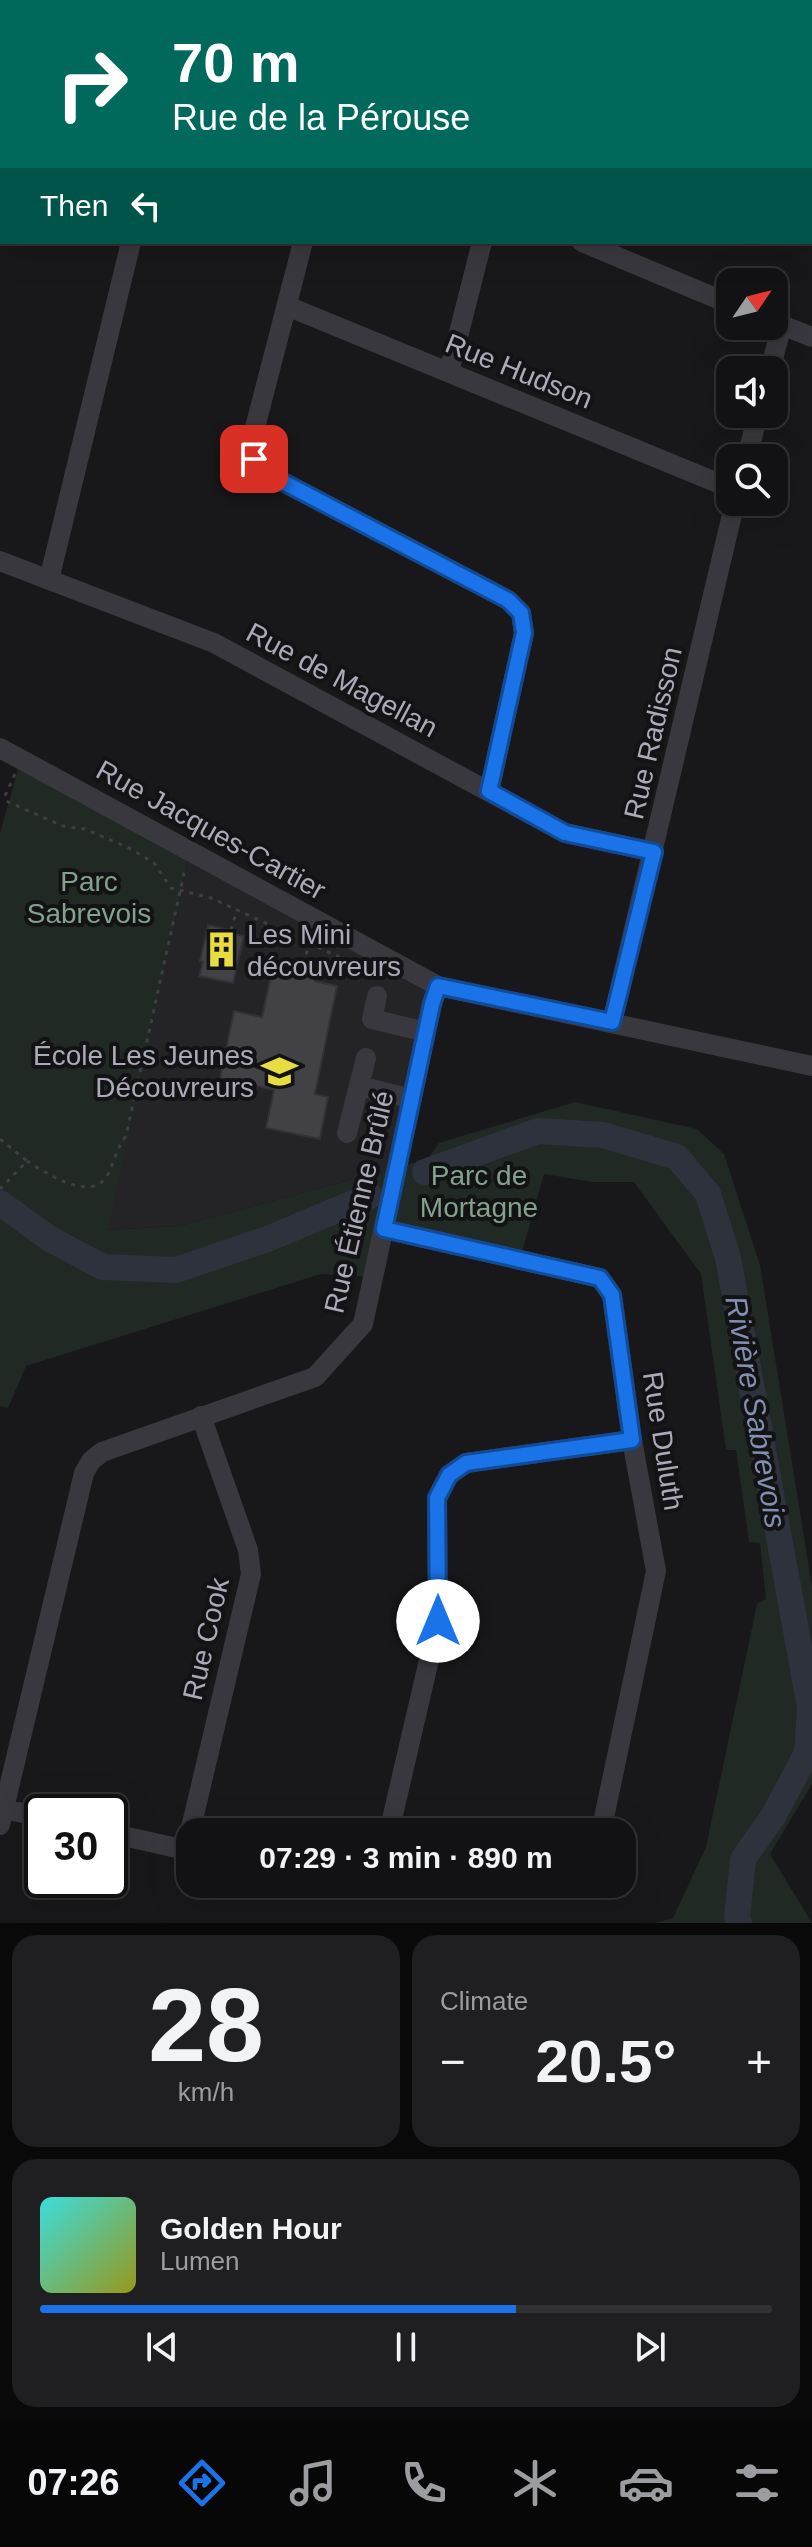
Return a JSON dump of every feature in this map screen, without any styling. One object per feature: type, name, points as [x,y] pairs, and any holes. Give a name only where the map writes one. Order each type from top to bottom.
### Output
[{"type":"street","points":[[49,580],[131,244]]},
{"type":"street","points":[[302,244],[251,443],[254,459],[264,472],[508,600],[521,613],[524,633],[489,791]]},
{"type":"street","points":[[449,372],[481,244]]},
{"type":"street","points":[[587,244],[716,298]]},
{"type":"street","name":"Rue Hudson","points":[[287,306],[716,482]]},
{"type":"street","points":[[788,328],[812,337]]},
{"type":"street","name":"Rue Radisson","points":[[612,1022],[732,516]]},
{"type":"street","name":"Rue de Magellan","points":[[0,561],[214,643],[565,833],[654,852]]},
{"type":"street","name":"Rue Jacques-Cartier","points":[[0,748],[438,986],[812,1066]]},
{"type":"street","name":"Rue Étienne Brûlé","points":[[2,1817],[84,1473],[91,1461],[102,1452],[315,1377],[363,1324],[438,986]]},
{"type":"street","points":[[382,988],[372,1019],[426,1032]]},
{"type":"street","points":[[347,1133],[366,1058]]},
{"type":"street","points":[[359,1086],[412,1099]]},
{"type":"street","name":"Rue Duluth","points":[[384,1229],[600,1278],[612,1295],[632,1440],[656,1571],[604,1818]]},
{"type":"street","name":"Rue Cook","points":[[195,1818],[251,1574],[248,1550],[201,1416]]},
{"type":"street","points":[[392,1818],[438,1621],[437,1498],[449,1475],[466,1463],[632,1440]]},
{"type":"street","points":[[2,1817],[24,1817]]},
{"type":"street","points":[[128,1835],[176,1841]]},
{"type":"path","points":[[21,759],[5,796],[6,801],[63,826],[85,829],[131,849],[154,863],[171,888],[211,898],[309,942],[382,988]]},
{"type":"path","points":[[0,1139],[58,1180],[87,1187],[99,1184],[106,1177],[117,1148],[126,1136],[190,850]]},
{"type":"path","points":[[231,930],[237,910]]},
{"type":"path","points":[[302,974],[309,942]]},
{"type":"path","points":[[0,1189],[27,1161]]},
{"type":"shaded area","name":"École Les Jeunes Découvreurs","points":[[190,850],[438,986],[398,1167],[180,1226],[107,1230]]},
{"type":"green space","points":[[21,759],[190,850],[108,1230],[180,1226],[428,1159],[439,1143],[575,1102],[697,1129],[724,1154],[760,1265],[812,1586],[812,1784],[770,1854],[812,1923],[655,1923],[673,1918],[706,1847],[757,1604],[766,1599],[760,1543],[749,1542],[736,1450],[726,1450],[701,1274],[634,1182],[592,1182],[544,1174],[520,1259],[384,1230],[372,1277],[321,1274],[26,1366],[8,1408],[0,1406],[0,833]]},
{"type":"building","name":"Les Mini découvreurs","points":[[208,925],[244,936],[233,983],[199,976]]},
{"type":"building","points":[[272,971],[312,976],[315,981],[337,986],[315,1094],[328,1097],[320,1139],[266,1128],[274,1090],[220,1078],[234,1011],[262,1017]]},
{"type":"waterway","name":"Rivière Sabrevois","points":[[425,1172],[538,1131],[603,1135],[677,1157],[708,1194],[728,1258],[810,1707],[807,1753],[774,1815],[743,1859],[739,1923]]},
{"type":"waterway","name":"Rivière Sabrevois","points":[[0,1203],[50,1239],[103,1267],[176,1270],[270,1238],[370,1196]]},
{"type":"place","name":"Les Mini découvreurs","points":[[221,950]]},
{"type":"place","name":"École Les Jeunes Découvreurs","points":[[280,1071]]},
{"type":"route","points":[[254,459],[264,472],[508,600],[521,613],[524,633],[489,791],[565,833],[654,852],[612,1022],[438,986],[432,1004],[384,1229],[600,1278],[612,1295],[632,1440],[466,1463],[449,1475],[437,1498],[438,1621]]},
{"type":"park label","name":"Parc Sabrevois","points":[[89,897]]},
{"type":"park label","name":"Parc de Mortagne","points":[[479,1191]]}]
